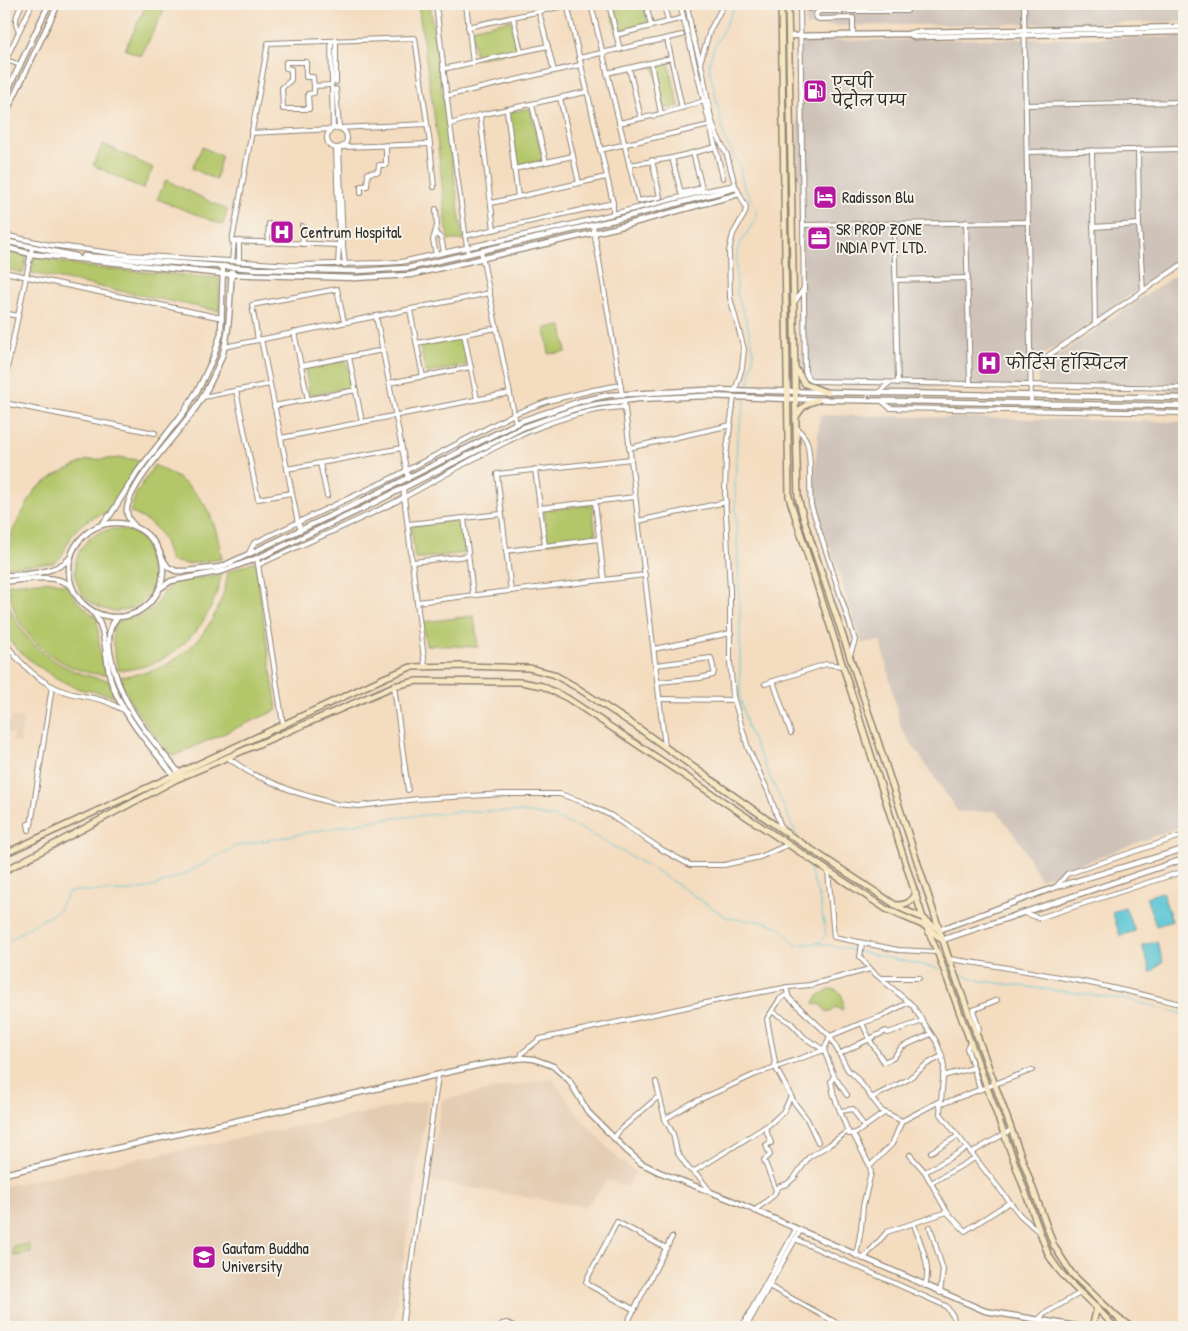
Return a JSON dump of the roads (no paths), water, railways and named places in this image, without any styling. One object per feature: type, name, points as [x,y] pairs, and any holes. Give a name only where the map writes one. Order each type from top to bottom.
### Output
[{"type":"main road","points":[[781,4],[789,497],[923,918],[946,975],[1048,1254],[1056,1269],[1114,1327]]},
{"type":"main road","points":[[788,4],[798,497],[949,961],[1049,1232],[1062,1260],[1072,1274],[1119,1319],[1132,1327]]},
{"type":"main road","points":[[795,367],[805,384],[828,393]]},
{"type":"main road","points":[[796,418],[808,402],[818,400]]},
{"type":"main road","points":[[4,854],[178,776],[386,676],[411,668],[425,667],[529,668],[552,674],[576,687],[665,747],[784,832],[895,905],[923,918],[939,930]]},
{"type":"main road","points":[[4,871],[178,776],[228,758],[394,686],[417,681],[521,682],[542,686],[567,698],[788,846],[886,909],[927,927],[942,940]]},
{"type":"main road","points":[[895,905],[911,901],[916,894]]},
{"type":"main road","points":[[1092,1327],[1097,1308]]},
{"type":"main road","points":[[1119,1319],[1123,1327]]},
{"type":"street","points":[[19,31],[16,23],[20,4]]},
{"type":"street","points":[[4,53],[8,55],[32,4]]},
{"type":"street","points":[[4,98],[49,4]]},
{"type":"street","points":[[4,117],[58,4]]},
{"type":"street","points":[[436,4],[446,96],[468,254]]},
{"type":"street","points":[[466,4],[473,63]]},
{"type":"street","points":[[591,4],[638,201],[660,197],[652,160]]},
{"type":"street","points":[[609,4],[620,50]]},
{"type":"street","points":[[646,4],[651,26]]},
{"type":"street","points":[[664,4],[668,22]]},
{"type":"street","points":[[680,4],[723,178]]},
{"type":"street","points":[[687,4],[692,33],[701,63],[711,118],[727,156],[739,194],[746,206],[746,213],[731,241],[729,267],[730,298],[744,349],[738,391]]},
{"type":"street","points":[[701,63],[710,30],[724,4]]},
{"type":"street","points":[[800,4],[805,372],[808,378],[812,381],[1184,388]]},
{"type":"street","points":[[808,9],[809,4]]},
{"type":"street","points":[[896,4],[896,11]]},
{"type":"street","points":[[1024,4],[1031,403]]},
{"type":"street","points":[[468,27],[568,5],[613,213]]},
{"type":"street","points":[[853,35],[853,18],[819,19],[816,14],[819,11],[907,11]]},
{"type":"street","points":[[539,12],[554,71]]},
{"type":"street","points":[[513,17],[521,52]]},
{"type":"street","points":[[616,35],[683,18]]},
{"type":"street","points":[[1025,32],[1184,27]]},
{"type":"street","points":[[789,36],[908,34],[915,32],[1184,32]]},
{"type":"street","points":[[579,58],[682,35]]},
{"type":"street","points":[[340,244],[232,241],[268,43],[415,38],[434,187]]},
{"type":"street","points":[[667,39],[682,108]]},
{"type":"street","points":[[331,40],[333,129]]},
{"type":"street","points":[[336,40],[333,85],[339,128],[347,138],[347,141],[339,148],[340,244],[338,265]]},
{"type":"street","points":[[443,69],[548,46]]},
{"type":"street","points":[[4,58],[20,65]]},
{"type":"street","points":[[607,74],[671,58]]},
{"type":"street","points":[[286,62],[306,62],[306,76],[313,77],[314,86],[314,93],[308,94],[308,109],[283,109],[282,88],[291,80],[291,68],[286,68],[286,62]]},
{"type":"street","points":[[651,63],[661,114]]},
{"type":"street","points":[[446,96],[580,65]]},
{"type":"street","points":[[630,68],[641,118]]},
{"type":"street","points":[[314,86],[333,85]]},
{"type":"street","points":[[450,124],[586,92]]},
{"type":"street","points":[[560,98],[579,183]]},
{"type":"street","points":[[619,122],[661,114],[704,101]]},
{"type":"street","points":[[1026,105],[1184,102]]},
{"type":"street","points":[[532,104],[546,162]]},
{"type":"street","points":[[506,111],[518,197]]},
{"type":"street","points":[[480,116],[494,230]]},
{"type":"street","points":[[252,133],[427,124]]},
{"type":"street","points":[[600,150],[710,125]]},
{"type":"street","points":[[333,129],[328,133],[326,139],[330,146],[339,148],[430,144]]},
{"type":"street","points":[[361,193],[361,186],[367,186],[368,172],[378,172],[379,165],[386,165],[386,145]]},
{"type":"street","points":[[629,164],[672,158],[716,147]]},
{"type":"street","points":[[1027,152],[1184,149]]},
{"type":"street","points":[[1092,150],[1095,324]]},
{"type":"street","points":[[1138,150],[1139,224],[1143,291]]},
{"type":"street","points":[[672,158],[680,193],[702,188],[693,153]]},
{"type":"street","points":[[514,168],[573,156]]},
{"type":"street","points":[[491,203],[606,177]]},
{"type":"street","points":[[5,238],[81,250],[239,262],[345,265],[401,262],[705,191],[736,186]]},
{"type":"street","points":[[5,238],[32,248],[76,256],[232,268],[357,271],[408,268],[593,225],[736,186]]},
{"type":"street","points":[[4,247],[31,254],[223,274],[355,278],[410,275],[595,232],[739,194]]},
{"type":"street","points":[[466,236],[612,203]]},
{"type":"street","points":[[436,209],[437,226],[433,240],[436,254]]},
{"type":"street","points":[[966,222],[970,384]]},
{"type":"street","points":[[803,225],[1028,222]]},
{"type":"street","points":[[894,223],[898,383]]},
{"type":"street","points":[[268,243],[269,224]]},
{"type":"street","points":[[1093,227],[1139,224]]},
{"type":"street","points":[[593,225],[622,394]]},
{"type":"street","points":[[302,226],[303,244]]},
{"type":"street","points":[[435,232],[440,238],[444,252]]},
{"type":"street","points":[[232,261],[237,241]]},
{"type":"street","points":[[237,241],[239,262]]},
{"type":"street","points":[[340,244],[345,265]]},
{"type":"street","points":[[4,384],[32,248]]},
{"type":"street","points":[[482,251],[516,424]]},
{"type":"street","points":[[1030,368],[1184,263]]},
{"type":"street","points":[[4,575],[41,572],[58,568],[65,564],[86,533],[102,524],[111,514],[138,471],[184,412],[200,386],[222,334],[223,266]]},
{"type":"street","points":[[137,528],[130,521],[127,508],[132,495],[144,474],[191,416],[203,397],[221,359],[228,336],[232,268]]},
{"type":"street","points":[[4,272],[222,318]]},
{"type":"street","points":[[896,280],[968,278]]},
{"type":"street","points":[[794,304],[804,288]]},
{"type":"street","points":[[301,529],[298,523],[252,305],[337,289],[344,322]]},
{"type":"street","points":[[224,347],[490,293]]},
{"type":"street","points":[[410,310],[423,377]]},
{"type":"street","points":[[4,313],[18,316]]},
{"type":"street","points":[[376,316],[408,479]]},
{"type":"street","points":[[417,343],[497,328]]},
{"type":"street","points":[[294,332],[308,400]]},
{"type":"street","points":[[464,334],[478,399]]},
{"type":"street","points":[[301,366],[383,350]]},
{"type":"street","points":[[349,357],[362,422]]},
{"type":"street","points":[[389,383],[471,367]]},
{"type":"street","points":[[878,393],[889,382]]},
{"type":"street","points":[[203,397],[270,384]]},
{"type":"street","points":[[249,555],[254,543],[406,471],[514,414],[548,401],[620,385]]},
{"type":"street","points":[[236,390],[258,499],[292,493]]},
{"type":"street","points":[[274,406],[356,390]]},
{"type":"street","points":[[102,524],[129,524],[137,528],[145,533],[155,544],[168,566],[176,570],[187,571],[221,566],[249,555],[408,479],[516,424],[581,401],[609,395],[705,390],[1184,398]]},
{"type":"street","points":[[281,438],[510,393]]},
{"type":"street","points":[[158,589],[171,581],[223,571],[257,558],[364,508],[524,428],[575,409],[598,404],[706,396],[818,400],[1184,406]]},
{"type":"street","points":[[737,397],[726,456],[731,633],[730,662],[734,700],[748,748],[784,832]]},
{"type":"street","points":[[624,401],[665,747]]},
{"type":"street","points":[[882,401],[890,408],[1184,414]]},
{"type":"street","points":[[4,403],[155,434]]},
{"type":"street","points":[[258,564],[404,497],[486,453],[548,425],[596,411],[624,407]]},
{"type":"street","points":[[630,448],[731,424]]},
{"type":"street","points":[[796,427],[806,439],[809,449],[811,505],[855,640],[850,655]]},
{"type":"street","points":[[287,469],[402,448]]},
{"type":"street","points":[[510,591],[496,474],[631,459]]},
{"type":"street","points":[[320,463],[327,496]]},
{"type":"street","points":[[535,470],[545,546]]},
{"type":"street","points":[[403,488],[425,667]]},
{"type":"street","points":[[540,508],[635,497]]},
{"type":"street","points":[[595,502],[604,580]]},
{"type":"street","points":[[638,521],[726,502]]},
{"type":"street","points":[[408,524],[501,514]]},
{"type":"street","points":[[464,518],[473,595]]},
{"type":"street","points":[[506,551],[600,539]]},
{"type":"street","points":[[412,562],[468,556]]},
{"type":"street","points":[[70,558],[69,570],[72,586],[76,594],[100,621],[112,685],[133,723],[178,776]]},
{"type":"street","points":[[87,607],[102,615],[118,617],[131,615],[146,607],[158,589],[163,574],[162,558]]},
{"type":"street","points":[[257,558],[283,724]]},
{"type":"street","points":[[417,602],[645,575]]},
{"type":"street","points":[[4,582],[51,578],[66,582],[72,586]]},
{"type":"street","points":[[118,617],[112,622],[109,646],[117,683],[126,704],[178,776]]},
{"type":"street","points":[[654,649],[731,633]]},
{"type":"street","points":[[4,641],[11,652],[30,671],[52,686],[63,691],[106,702],[125,710]]},
{"type":"street","points":[[4,650],[11,652]]},
{"type":"street","points":[[656,665],[711,658],[714,670],[713,675],[700,678],[658,682]]},
{"type":"street","points":[[764,684],[826,664],[843,666]]},
{"type":"street","points":[[773,682],[791,733]]},
{"type":"street","points":[[29,830],[28,824],[31,825],[52,686]]},
{"type":"street","points":[[394,686],[408,790]]},
{"type":"street","points":[[660,699],[734,700]]},
{"type":"street","points":[[228,758],[252,774],[295,792],[336,804],[359,806],[418,799],[504,794],[560,794],[583,802],[610,815],[661,849],[690,865],[724,865],[760,856],[788,846]]},
{"type":"street","points":[[1056,886],[1067,874],[1184,835]]},
{"type":"street","points":[[939,930],[1056,886],[1184,849]]},
{"type":"street","points":[[942,940],[1184,859]]},
{"type":"street","points":[[828,871],[834,937],[898,950],[937,952]]},
{"type":"street","points":[[1025,913],[1040,918],[1184,871]]},
{"type":"street","points":[[862,943],[860,957],[870,969],[909,1002],[932,1034],[942,1056],[944,1067],[940,1113],[1020,1216],[1040,1233]]},
{"type":"street","points":[[949,961],[990,965],[1122,990],[1184,1005]]},
{"type":"street","points":[[521,1059],[522,1053],[540,1039],[786,987],[810,985],[870,969]]},
{"type":"street","points":[[881,978],[919,978]]},
{"type":"street","points":[[786,987],[789,998],[802,1011],[815,1020],[830,1036],[848,1070],[856,1077],[870,1098],[884,1113],[902,1121]]},
{"type":"street","points":[[788,994],[780,999],[767,1019],[776,1068],[791,1096],[807,1119],[818,1142]]},
{"type":"street","points":[[976,1033],[979,1029],[973,1010],[997,1000]]},
{"type":"street","points":[[665,1119],[690,1104],[756,1074],[824,1050],[830,1036],[880,1017],[909,1002]]},
{"type":"street","points":[[773,1012],[791,1023],[804,1038],[824,1050],[834,1076],[847,1095]]},
{"type":"street","points":[[839,1054],[886,1031],[888,1033],[923,1021]]},
{"type":"street","points":[[862,1023],[884,1062],[893,1058],[902,1047],[932,1034]]},
{"type":"street","points":[[970,1042],[967,1048],[980,1090]]},
{"type":"street","points":[[870,1098],[907,1080],[927,1064],[942,1056]]},
{"type":"street","points":[[4,1174],[480,1065],[534,1059],[552,1066],[568,1080],[588,1112],[641,1162],[659,1172],[711,1192],[985,1311],[1083,1327]]},
{"type":"street","points":[[943,1076],[973,1068]]},
{"type":"street","points":[[870,1166],[892,1144],[902,1121],[940,1103],[1032,1070]]},
{"type":"street","points":[[402,1327],[438,1076]]},
{"type":"street","points":[[834,1076],[831,1081],[834,1096],[849,1134],[853,1134],[870,1166],[871,1173],[863,1206],[856,1256]]},
{"type":"street","points":[[656,1082],[665,1119],[673,1134],[677,1152],[711,1192]]},
{"type":"street","points":[[614,1138],[620,1130],[659,1096]]},
{"type":"street","points":[[693,1172],[765,1128],[779,1116],[791,1096]]},
{"type":"street","points":[[841,1111],[853,1109],[864,1127]]},
{"type":"street","points":[[853,1134],[884,1113]]},
{"type":"street","points":[[765,1128],[771,1143],[766,1145],[770,1155],[764,1160],[776,1190]]},
{"type":"street","points":[[754,1211],[774,1195],[776,1190],[794,1178],[809,1157],[829,1145],[848,1130]]},
{"type":"street","points":[[971,1153],[1011,1130]]},
{"type":"street","points":[[931,1152],[958,1136]]},
{"type":"street","points":[[925,1172],[967,1148]]},
{"type":"street","points":[[910,1155],[925,1172],[947,1212],[965,1231],[1010,1202]]},
{"type":"street","points":[[931,1183],[974,1158]]},
{"type":"street","points":[[863,1259],[887,1232],[947,1212]]},
{"type":"street","points":[[634,1310],[589,1285],[586,1282],[589,1275],[617,1222],[666,1248]]},
{"type":"street","points":[[914,1224],[927,1264],[925,1286]]},
{"type":"street","points":[[930,1227],[943,1270],[940,1293]]},
{"type":"street","points":[[742,1327],[795,1239],[798,1230]]},
{"type":"street","points":[[746,1327],[798,1230]]},
{"type":"street","points":[[625,1327],[672,1237]]},
{"type":"street","points":[[795,1239],[946,1306],[953,1316],[955,1327]]},
{"type":"street","points":[[767,1285],[844,1327]]},
{"type":"street","points":[[1039,1319],[1044,1314],[1080,1293]]},
{"type":"street","points":[[499,1327],[507,1323],[516,1327]]},
{"type":"water","points":[[1162,892],[1172,921],[1156,926],[1146,897]]},
{"type":"water","points":[[1125,908],[1135,931],[1120,936],[1112,912]]},
{"type":"water","points":[[1157,942],[1163,961],[1151,973],[1142,945]]},
{"type":"waterway","points":[[736,4],[712,52],[709,66],[725,139],[739,165],[744,188],[757,209],[755,220],[738,247],[736,264],[737,294],[747,323],[754,353],[748,389]]},
{"type":"waterway","points":[[745,400],[737,438],[735,486],[740,610],[740,697],[748,729],[798,838]]},
{"type":"waterway","points":[[4,944],[58,911],[68,893],[77,891],[131,891],[152,887],[185,874],[236,846],[376,820],[464,811],[523,812],[553,817],[582,829],[655,870],[726,917],[758,921],[776,926],[796,945],[818,943],[826,935],[820,901],[807,860]]},
{"type":"waterway","points":[[800,844],[804,852]]},
{"type":"waterway","points":[[818,943],[941,969]]},
{"type":"waterway","points":[[957,973],[982,981],[1129,1000],[1184,1014]]},
{"type":"place","name":"एचपी पेट्रोल पम्प","points":[[815,91]]},
{"type":"place","name":"Radisson Blu","points":[[825,197]]},
{"type":"place","name":"Centrum Hospital","points":[[282,232]]},
{"type":"place","name":"SR PROP ZONE INDIA PVT. LTD.","points":[[819,238]]},
{"type":"place","name":"फोर्टिस हॉस्पिटल","points":[[989,363]]},
{"type":"place","name":"Gautam Buddha University","points":[[204,1257]]}]
